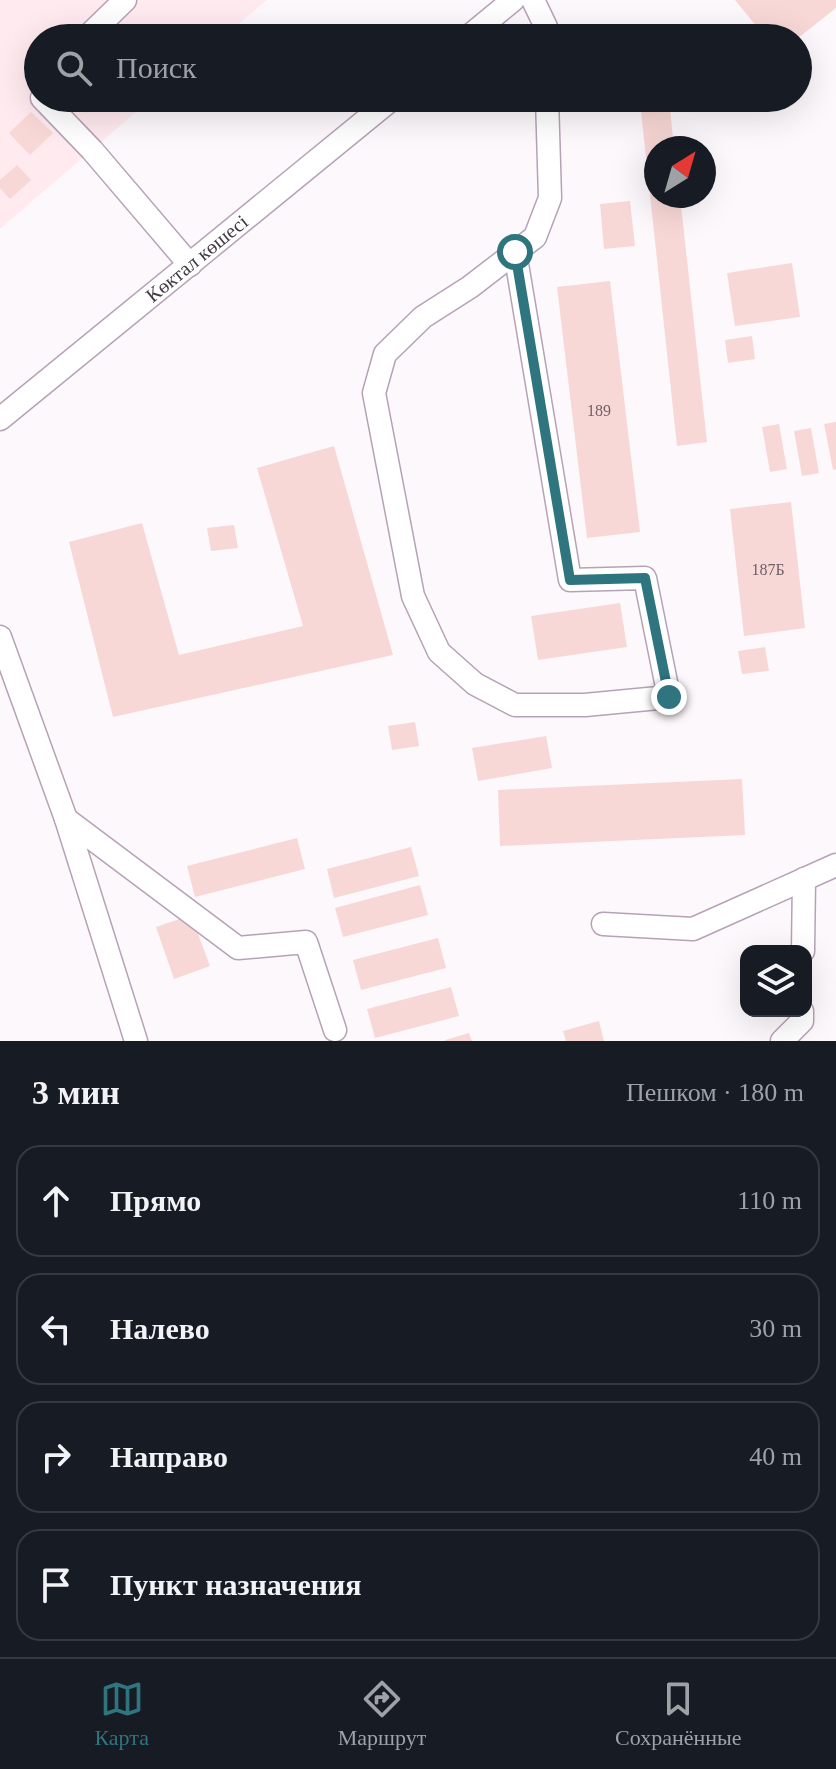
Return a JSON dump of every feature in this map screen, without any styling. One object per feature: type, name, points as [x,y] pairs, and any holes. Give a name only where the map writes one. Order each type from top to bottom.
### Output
[{"type":"street","points":[[100,24],[125,0]]},
{"type":"street","points":[[484,24],[513,0]]},
{"type":"street","points":[[533,0],[545,24]]},
{"type":"street","points":[[55,112],[190,265]]},
{"type":"street","name":"Көктал көшесі","points":[[0,419],[376,112]]},
{"type":"street","points":[[515,252],[570,580],[645,578],[669,697],[585,705],[515,705],[475,684],[439,652],[413,596],[374,393],[385,354],[423,317],[470,287],[515,252],[535,237],[550,198],[547,112]]},
{"type":"street","points":[[0,637],[66,819],[136,1041]]},
{"type":"street","points":[[66,819],[238,948],[306,942],[335,1030]]},
{"type":"street","points":[[603,924],[693,929],[836,865]]},
{"type":"street","points":[[803,945],[804,879]]},
{"type":"street","points":[[782,1041],[802,1021],[802,1017]]},
{"type":"shaded area","points":[[0,0],[267,0],[239,24],[24,24],[24,112],[136,112],[0,229]]},
{"type":"building","points":[[735,0],[836,0],[836,8],[812,27],[812,24],[755,24]]},
{"type":"building","points":[[31,112],[53,133],[30,155],[9,133]]},
{"type":"building","points":[[641,112],[670,112],[673,136],[644,136],[644,139]]},
{"type":"building","points":[[17,165],[31,180],[10,199],[0,188],[0,180]]},
{"type":"building","points":[[630,201],[635,246],[604,249],[600,204]]},
{"type":"building","points":[[651,208],[681,208],[707,442],[677,446]]},
{"type":"building","points":[[792,263],[800,317],[735,326],[727,273]]},
{"type":"building","points":[[610,281],[640,532],[587,538],[557,287]]},
{"type":"building","points":[[752,336],[755,359],[728,363],[725,340]]},
{"type":"building","points":[[836,422],[836,469],[833,470],[824,424]]},
{"type":"building","points":[[779,424],[787,469],[770,472],[762,427]]},
{"type":"building","points":[[811,428],[819,473],[802,476],[794,431]]},
{"type":"building","points":[[334,446],[393,655],[113,717],[69,542],[142,523],[179,655],[303,626],[257,468]]},
{"type":"building","points":[[791,502],[805,628],[744,636],[730,509]]},
{"type":"building","points":[[234,525],[238,548],[211,551],[207,528]]},
{"type":"building","points":[[620,603],[627,647],[538,660],[531,616]]},
{"type":"building","points":[[765,647],[769,671],[742,674],[738,651]]},
{"type":"building","points":[[415,722],[419,746],[392,750],[388,726]]},
{"type":"building","points":[[546,736],[552,768],[478,781],[472,748]]},
{"type":"building","points":[[742,779],[745,835],[500,846],[498,790]]},
{"type":"building","points":[[297,838],[305,869],[195,897],[187,866]]},
{"type":"building","points":[[411,847],[419,876],[334,898],[327,869]]},
{"type":"building","points":[[420,885],[428,915],[343,937],[335,908]]},
{"type":"building","points":[[191,915],[210,966],[174,979],[156,927]]},
{"type":"building","points":[[438,938],[446,968],[361,990],[353,960]]},
{"type":"building","points":[[451,987],[459,1016],[375,1038],[367,1009]]},
{"type":"building","points":[[599,1021],[604,1041],[566,1041],[563,1031]]},
{"type":"building","points":[[469,1033],[472,1041],[445,1041],[445,1040]]},
{"type":"route","points":[[515,252],[570,580],[645,578],[669,697]]}]
